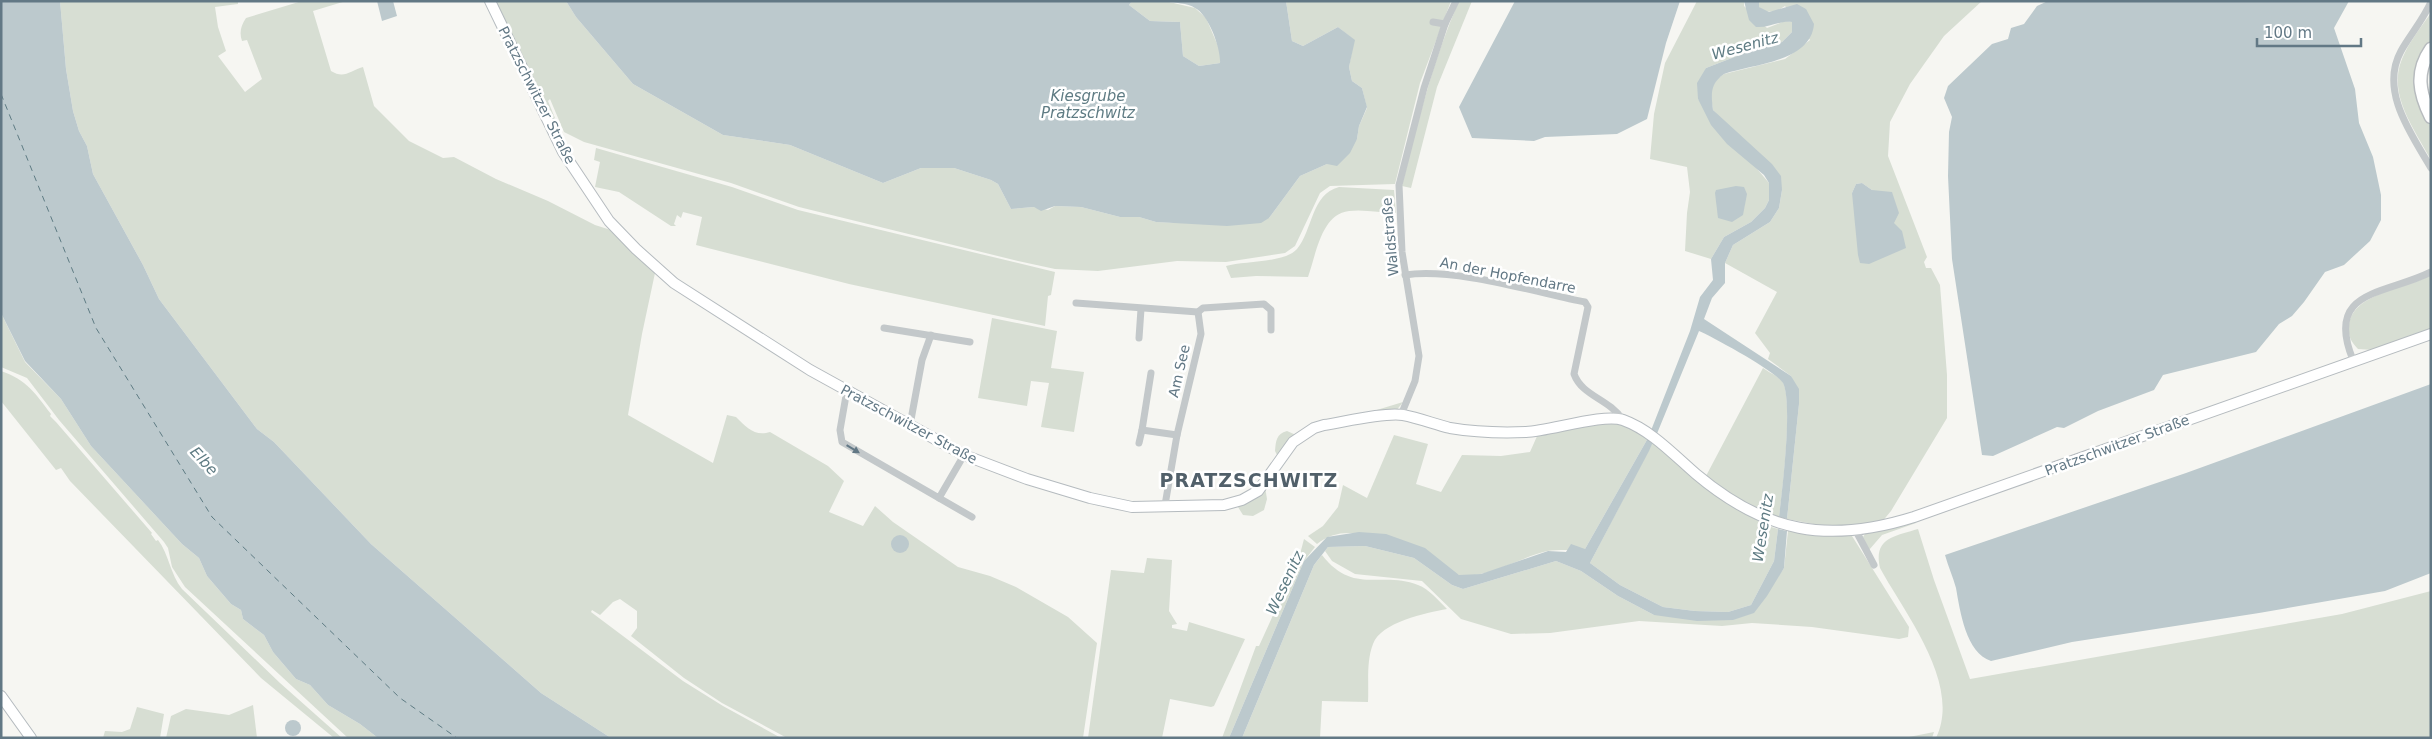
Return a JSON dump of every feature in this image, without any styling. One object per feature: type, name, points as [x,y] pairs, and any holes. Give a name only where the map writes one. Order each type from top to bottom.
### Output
[{"type":"highway","points":[[2428,111],[2421,92],[2420,78],[2422,64],[2431,49]]},
{"type":"highway","points":[[2428,111],[2425,85],[2431,68]]},
{"type":"street","name":"Pratzschwitzer Straße","points":[[490,1],[564,152],[601,209],[620,234],[674,283],[810,370],[964,455],[1027,479],[1090,498],[1141,508],[1165,505],[1224,505],[1242,500],[1258,491],[1293,442],[1314,428],[1401,415],[1466,430],[1526,432],[1614,418],[1622,419],[1652,437],[1703,480],[1749,510],[1769,520],[1814,531],[1856,531],[1914,517],[2353,360],[2431,334]]},
{"type":"street","name":"Waldstraße","points":[[1401,415],[1415,381],[1419,356],[1405,275],[1399,185],[1424,88],[1445,24],[1456,1]]},
{"type":"street","points":[[2431,2],[2400,52],[2394,79],[2394,90],[2400,110],[2431,168]]},
{"type":"street","points":[[1433,22],[1445,24]]},
{"type":"street","points":[[2353,360],[2344,327],[2349,310],[2353,305],[2360,299],[2431,272]]},
{"type":"street","name":"An der Hopfendarre","points":[[1405,275],[1424,273],[1474,279],[1585,302],[1588,307],[1574,374],[1578,384],[1615,409],[1622,419]]},
{"type":"street","points":[[1076,303],[1198,312],[1203,308],[1264,304],[1271,310],[1271,330]]},
{"type":"street","points":[[1139,338],[1141,309]]},
{"type":"street","name":"Am See","points":[[1165,505],[1177,435],[1201,334],[1198,312]]},
{"type":"street","points":[[884,328],[970,342]]},
{"type":"street","points":[[910,426],[922,360],[930,335]]},
{"type":"street","name":"Am See","points":[[1140,443],[1152,374]]},
{"type":"street","points":[[847,390],[840,430],[842,442],[972,517]]},
{"type":"street","points":[[1142,430],[1177,435]]},
{"type":"street","points":[[939,498],[964,455]]},
{"type":"street","points":[[1856,531],[1874,565]]},
{"type":"street","points":[[1,696],[31,738]]},
{"type":"shaded area","points":[[60,1],[238,1],[238,4],[215,7],[218,27],[226,51],[218,56],[245,92],[262,79],[247,40],[242,41],[241,38],[241,29],[246,18],[302,1],[346,1],[313,11],[331,71],[347,74],[363,67],[374,106],[409,141],[443,158],[454,157],[496,179],[548,201],[595,225],[614,231],[654,268],[655,273],[628,415],[713,463],[727,415],[736,417],[755,432],[770,432],[828,466],[844,481],[829,512],[863,526],[875,506],[893,522],[958,567],[990,576],[1016,587],[1068,617],[1097,643],[1083,738],[787,738],[722,703],[684,678],[631,636],[637,628],[637,611],[620,599],[613,602],[600,615],[592,610],[591,612],[683,681],[781,738],[611,738],[541,693],[371,544],[274,442],[257,429],[159,299],[143,265],[93,174],[87,146],[79,131],[73,111],[66,69]]},
{"type":"shaded area","points":[[493,1],[566,1],[576,17],[633,84],[723,135],[790,145],[883,183],[921,168],[954,168],[998,184],[1011,209],[1034,207],[1048,210],[1055,206],[1081,207],[1120,217],[1139,217],[1156,222],[1178,223],[1269,218],[1300,176],[1327,164],[1357,139],[1359,126],[1367,108],[1362,88],[1352,81],[1349,67],[1354,40],[1338,27],[1303,46],[1292,41],[1286,1],[1451,1],[1420,83],[1395,184],[1330,186],[1320,193],[1295,246],[1285,253],[1226,262],[1177,261],[1098,271],[1055,269],[799,207],[731,183],[584,142],[564,132],[550,99],[548,101],[564,140],[562,141]]},
{"type":"shaded area","points":[[1132,1],[1165,1],[1195,8],[1206,18],[1221,53],[1220,63],[1199,66],[1183,56],[1180,22],[1150,21],[1129,5]]},
{"type":"shaded area","points":[[1459,1],[1472,1],[1437,87],[1411,188],[1402,186],[1433,69]]},
{"type":"shaded area","points":[[1697,1],[1744,1],[1744,6],[1767,28],[1785,21],[1793,22],[1792,32],[1782,42],[1750,51],[1706,68],[1698,99],[1769,183],[1769,200],[1765,208],[1751,222],[1724,237],[1711,259],[1685,251],[1690,192],[1687,167],[1650,159],[1654,114],[1665,63]]},
{"type":"shaded area","points":[[1759,1],[1982,1],[1944,36],[1910,84],[1890,122],[1888,156],[1927,257],[1924,262],[1926,268],[1931,268],[1940,285],[1947,375],[1947,418],[1891,511],[1881,523],[1840,529],[1787,519],[1799,404],[1791,376],[1768,359],[1770,353],[1755,333],[1777,292],[1725,263],[1733,245],[1770,222],[1779,208],[1782,190],[1713,110],[1710,91],[1717,79],[1724,74],[1785,59],[1810,40],[1785,6],[1777,11],[1764,12],[1759,7]],"holes":[[[1862,183],[1872,190],[1894,223],[1852,193],[1856,184]]]},
{"type":"shaded area","points":[[2431,13],[2431,44],[2419,104],[2431,127],[2431,160],[2411,124],[2400,98],[2398,72],[2402,59],[2415,35]]},
{"type":"shaded area","points":[[596,148],[732,187],[798,210],[1055,272],[1051,295],[1048,296],[1045,326],[849,284],[696,245],[702,217],[683,212],[681,218],[677,215],[674,224],[676,226],[671,226],[619,192],[595,187],[600,162],[594,160]]},
{"type":"shaded area","points":[[1339,187],[1394,190],[1396,213],[1349,211],[1332,219],[1321,237],[1308,277],[1256,276],[1231,278],[1226,266],[1283,257],[1297,249],[1323,197]]},
{"type":"shaded area","points":[[2431,275],[2431,329],[2373,350],[2358,349],[2353,344],[2350,338],[2349,324],[2353,313],[2361,305],[2371,298]]},
{"type":"shaded area","points":[[1,313],[25,362],[61,399],[91,446],[182,544],[199,558],[207,576],[231,604],[241,610],[243,619],[264,635],[273,652],[296,679],[310,685],[328,705],[360,724],[378,738],[348,738],[185,587],[172,567],[168,548],[164,542],[59,420],[27,378],[1,367]]},
{"type":"shaded area","points":[[992,318],[1057,331],[1051,368],[1084,372],[1074,432],[1041,427],[1049,383],[1031,381],[1027,406],[978,398]]},
{"type":"shaded area","points":[[1763,368],[1782,381],[1787,405],[1786,446],[1779,517],[1741,501],[1706,476]]},
{"type":"shaded area","points":[[1,371],[24,383],[35,394],[51,414],[50,416],[152,533],[156,541],[158,540],[182,589],[280,683],[342,738],[334,738],[261,678],[70,481],[61,468],[56,470],[1,401]]},
{"type":"shaded area","points":[[1403,402],[1396,411],[1357,416]]},
{"type":"shaded area","points":[[1603,422],[1626,425],[1648,438],[1585,549],[1547,551],[1491,571],[1469,576],[1459,575],[1442,569],[1369,536],[1351,533],[1334,535],[1317,544],[1308,536],[1323,526],[1338,507],[1343,485],[1367,498],[1394,435],[1428,444],[1416,484],[1441,492],[1462,455],[1501,456],[1530,452],[1538,434]]},
{"type":"shaded area","points":[[1287,431],[1296,435],[1277,455],[1275,451],[1277,438]]},
{"type":"shaded area","points":[[1653,442],[1768,523],[1768,526],[1778,529],[1774,561],[1751,605],[1728,612],[1695,611],[1663,607],[1620,585],[1590,563]]},
{"type":"shaded area","points":[[1265,487],[1267,499],[1264,510],[1253,516],[1243,515],[1238,507]]},
{"type":"shaded area","points":[[1915,519],[1916,523],[1882,535],[1869,550],[1863,537],[1865,534]]},
{"type":"shaded area","points":[[1918,529],[1934,580],[1970,679],[2342,614],[2431,591],[2431,738],[1936,738],[1942,717],[1942,695],[1936,673],[1916,628],[1880,568],[1879,558],[1883,544],[1888,540]]},
{"type":"shaded area","points":[[1788,531],[1829,536],[1852,536],[1909,627],[1908,637],[1899,639],[1812,627],[1752,623],[1722,626],[1639,621],[1550,633],[1511,634],[1461,619],[1422,581],[1355,574],[1332,561],[1325,551],[1328,547],[1365,546],[1414,558],[1452,585],[1463,589],[1556,561],[1581,571],[1618,596],[1654,615],[1754,612],[1784,568]]},
{"type":"shaded area","points":[[1304,539],[1315,547],[1304,561],[1229,738],[1222,738],[1256,646],[1259,646],[1299,558]]},
{"type":"shaded area","points":[[1322,555],[1345,575],[1357,579],[1405,581],[1418,585],[1430,592],[1447,609],[1394,624],[1378,636],[1373,644],[1369,658],[1368,702],[1322,701],[1320,738],[1242,738],[1314,565]]},
{"type":"shaded area","points":[[1147,558],[1172,560],[1169,611],[1177,624],[1172,625],[1172,628],[1187,631],[1189,622],[1245,639],[1214,706],[1170,699],[1162,738],[1088,738],[1111,570],[1144,573]]},
{"type":"shaded area","points":[[253,705],[257,738],[166,738],[171,716],[186,709],[229,715]]},
{"type":"shaded area","points":[[137,707],[164,714],[160,738],[103,738],[105,731],[122,732],[130,729]]},
{"type":"shaded area","points":[[1934,732],[1932,738],[1904,738]]},
{"type":"water","name":"Elbe","points":[[1,1],[60,1],[66,69],[73,111],[79,131],[87,146],[93,174],[143,265],[159,299],[257,429],[274,442],[371,544],[541,693],[611,738],[378,738],[360,724],[328,705],[310,685],[296,679],[273,652],[264,635],[243,619],[241,610],[231,604],[207,576],[199,558],[182,544],[91,446],[61,399],[25,361],[1,313]]},
{"type":"water","points":[[377,1],[393,1],[397,16],[382,21]]},
{"type":"water","name":"Kiesgrube Pratzschwitz","points":[[566,1],[1132,1],[1129,5],[1150,21],[1180,22],[1183,56],[1199,66],[1220,63],[1216,41],[1209,25],[1200,12],[1192,6],[1165,1],[1286,1],[1292,41],[1303,46],[1338,27],[1355,40],[1349,67],[1352,81],[1362,88],[1367,107],[1359,126],[1357,139],[1350,153],[1337,166],[1327,164],[1300,176],[1269,218],[1261,223],[1227,226],[1156,222],[1139,217],[1120,217],[1081,207],[1055,206],[1041,211],[1034,207],[1011,209],[998,184],[954,168],[921,168],[883,183],[790,145],[723,135],[633,84],[576,17]]},
{"type":"water","points":[[1515,1],[1680,1],[1666,43],[1647,119],[1617,134],[1545,137],[1534,141],[1472,138],[1459,107]]},
{"type":"water","points":[[1744,1],[1759,1],[1759,7],[1769,12],[1797,4],[1806,9],[1814,24],[1810,37],[1803,46],[1792,54],[1779,60],[1724,74],[1716,82],[1712,90],[1713,110],[1772,164],[1781,176],[1782,190],[1779,208],[1770,222],[1733,245],[1725,263],[1725,283],[1712,298],[1704,319],[1791,376],[1799,389],[1787,519],[1779,517],[1786,448],[1786,393],[1783,383],[1757,363],[1699,331],[1656,436],[1650,433],[1690,331],[1700,297],[1713,280],[1711,259],[1724,237],[1751,222],[1765,208],[1769,200],[1769,183],[1764,175],[1727,144],[1711,125],[1698,99],[1697,83],[1706,68],[1750,51],[1782,42],[1792,32],[1792,22],[1756,27],[1749,20]]},
{"type":"water","points":[[2048,1],[2349,1],[2334,28],[2355,89],[2359,123],[2373,157],[2381,195],[2381,220],[2370,241],[2344,265],[2325,272],[2292,316],[2279,324],[2256,352],[2163,375],[2154,390],[2098,411],[2064,428],[2057,427],[1993,456],[1982,455],[1952,259],[1948,176],[1949,132],[1952,117],[1944,98],[1948,86],[1992,44],[2008,39],[2011,28],[2024,24],[2037,6]]},
{"type":"water","points":[[1862,183],[1872,190],[1892,192],[1899,213],[1894,223],[1902,231],[1906,248],[1869,264],[1860,263],[1858,255],[1852,193],[1856,184]]},
{"type":"water","points":[[1736,186],[1744,187],[1747,194],[1743,215],[1732,222],[1718,218],[1716,190]]},
{"type":"water","points":[[2431,384],[2431,573],[2385,591],[2072,642],[1991,661],[1982,657],[1970,640],[1962,619],[1956,588],[1945,555],[2186,473]]},
{"type":"water","points":[[1648,438],[1653,442],[1649,451],[1590,563],[1620,585],[1663,607],[1695,611],[1728,612],[1751,605],[1774,561],[1778,529],[1787,531],[1784,568],[1754,613],[1733,620],[1697,621],[1654,615],[1618,596],[1581,571],[1556,561],[1463,589],[1452,585],[1414,558],[1365,546],[1328,547],[1314,565],[1242,738],[1229,738],[1304,561],[1327,537],[1359,532],[1386,534],[1425,548],[1459,575],[1481,574],[1548,551],[1566,552],[1571,544],[1585,549]]},
{"type":"water","points":[[896,535],[904,535],[909,540],[907,551],[896,553],[891,548],[891,540]]},
{"type":"water","points":[[290,720],[296,720],[301,725],[299,734],[290,736],[285,731],[285,725]]},
{"type":"ferry route","points":[[1,94],[96,328],[212,517],[400,698],[457,738]]},
{"type":"district","name":"PRATZSCHWITZ","points":[[1249,480]]},
{"type":"water label","name":"Wesenitz","points":[[1745,46]]},
{"type":"water label","name":"Wesenitz","points":[[1763,528]]},
{"type":"water label","name":"Wesenitz","points":[[1285,583]]}]
